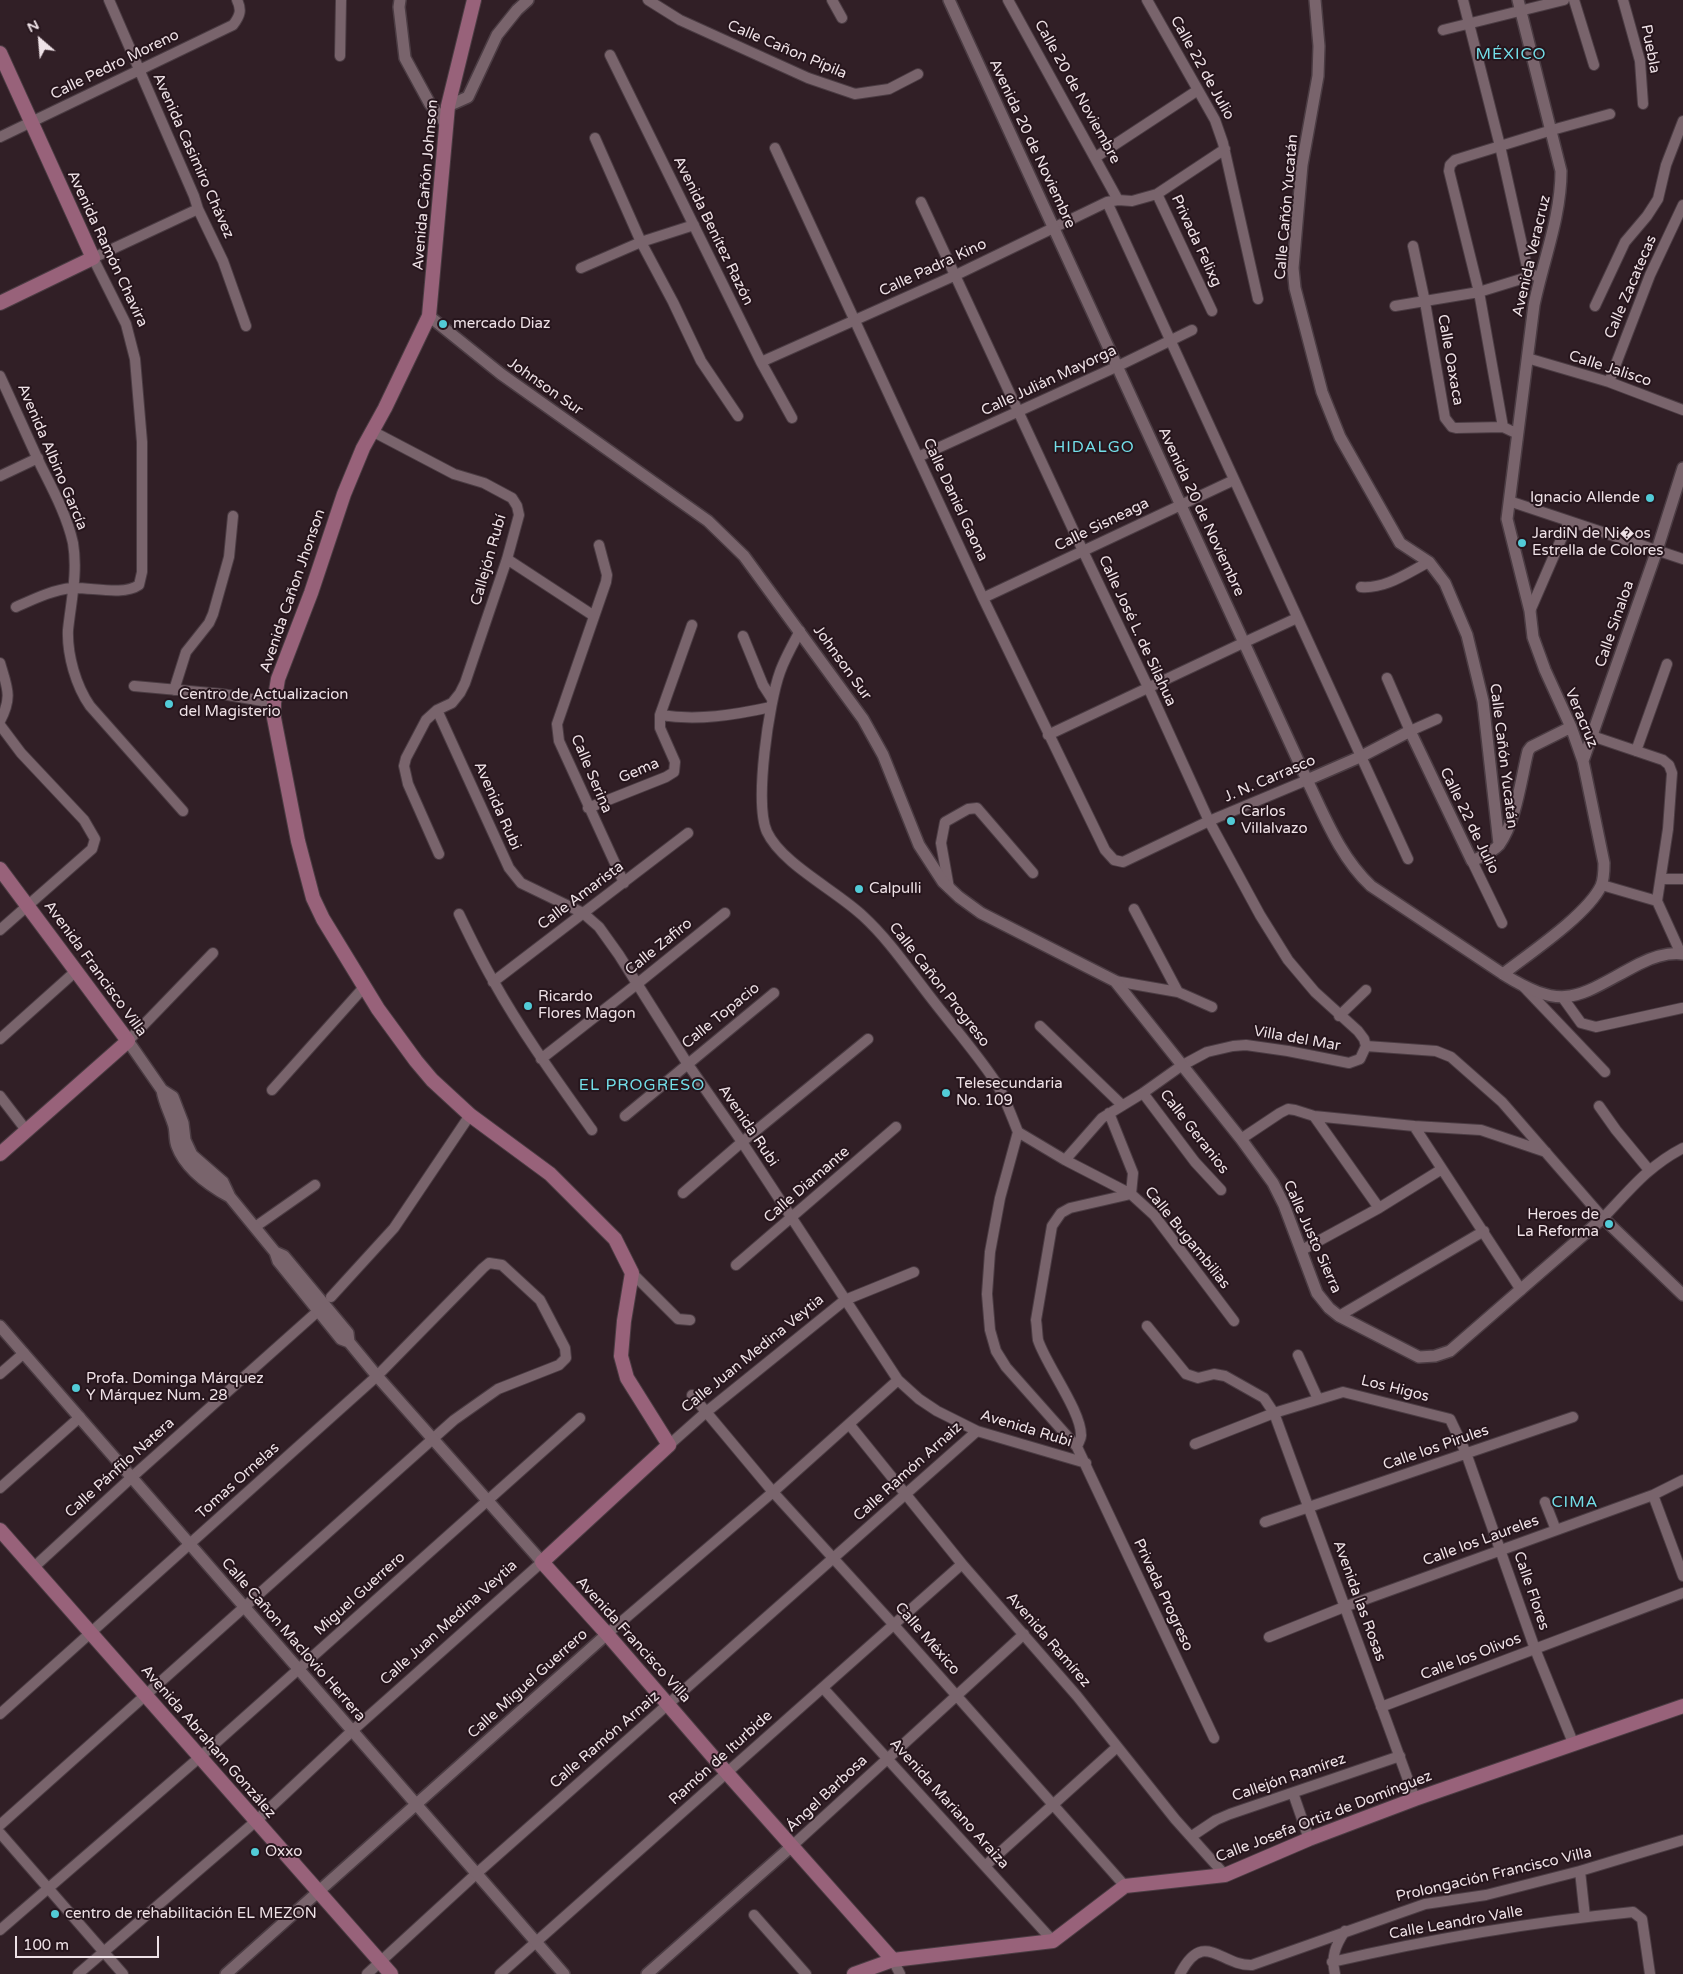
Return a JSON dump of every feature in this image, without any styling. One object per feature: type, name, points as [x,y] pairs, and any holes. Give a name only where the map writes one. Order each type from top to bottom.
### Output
[{"type":"main road","name":"Avenida Cañón Johnson","points":[[429,316],[448,106],[474,0]]},
{"type":"main road","name":"Avenida Ramón Chavira","points":[[0,53],[93,258]]},
{"type":"main road","points":[[0,303],[93,258]]},
{"type":"main road","name":"Avenida Cañon Jhonson","points":[[429,316],[385,408],[363,448],[344,494],[311,593],[278,679],[274,703],[274,718],[298,841],[313,898],[333,937],[378,1009],[416,1061],[438,1086],[470,1115],[550,1174],[615,1239],[632,1273]]},
{"type":"main road","name":"Avenida Francisco Villa","points":[[0,869],[128,1041]]},
{"type":"main road","points":[[0,1154],[128,1041]]},
{"type":"main road","points":[[632,1273],[624,1321],[621,1356],[627,1378],[669,1445]]},
{"type":"main road","name":"Calle Juan Medina Veytia","points":[[542,1562],[669,1445]]},
{"type":"main road","name":"Avenida Abraham González","points":[[0,1530],[391,1974]]},
{"type":"main road","name":"Avenida Francisco Villa","points":[[542,1562],[893,1960]]},
{"type":"main road","name":"Calle Josefa Ortiz de Domínguez","points":[[1125,1886],[1225,1876],[1309,1839],[1415,1799],[1683,1706]]},
{"type":"main road","points":[[854,1974],[893,1960],[1053,1941],[1125,1886]]},
{"type":"street","name":"Avenida Casimiro Chávez","points":[[109,0],[198,208],[223,261],[246,326]]},
{"type":"street","name":"Calle Pedro Moreno","points":[[0,137],[233,24],[240,16],[240,6],[237,0]]},
{"type":"street","points":[[340,56],[341,0]]},
{"type":"street","points":[[400,0],[399,7],[405,58],[430,104],[446,124]]},
{"type":"street","points":[[448,106],[468,97],[497,35],[517,10],[528,0]]},
{"type":"street","name":"Calle Cañon Pípila","points":[[648,0],[680,20],[808,78],[855,94],[888,90],[918,74]]},
{"type":"street","points":[[832,0],[842,18]]},
{"type":"street","name":"Avenida 20 de Noviembre","points":[[949,0],[1054,227],[1116,367],[1245,642],[1307,780],[1341,848],[1358,873],[1371,886],[1524,987],[1546,995],[1563,998]]},
{"type":"street","name":"Calle 20 de Noviembre","points":[[1008,0],[1118,200]]},
{"type":"street","name":"Calle 22 de Julio","points":[[1147,0],[1214,120],[1225,149],[1258,299]]},
{"type":"street","points":[[1395,306],[1479,292],[1535,275],[1463,0]]},
{"type":"street","points":[[1443,30],[1468,24],[1519,5],[1564,0]]},
{"type":"street","points":[[1574,0],[1594,65]]},
{"type":"street","name":"Puebla","points":[[1623,0],[1640,61],[1643,104]]},
{"type":"street","name":"Calle Cañón Yucatán","points":[[1315,1],[1319,46],[1318,76],[1302,166],[1293,268],[1295,288],[1322,392],[1340,437],[1400,543],[1429,562],[1445,583],[1467,635],[1483,700],[1499,844]]},
{"type":"street","name":"Avenida Veracruz","points":[[1518,434],[1535,275],[1556,221],[1561,192],[1561,171],[1552,130],[1519,5]]},
{"type":"street","name":"Avenida Benítez Razón","points":[[610,55],[761,362],[792,418]]},
{"type":"street","points":[[1096,157],[1198,90]]},
{"type":"street","points":[[1518,434],[1503,427],[1479,292],[1449,171],[1450,165],[1455,160],[1610,114]]},
{"type":"street","points":[[1595,306],[1625,242],[1652,208],[1662,186],[1666,165],[1683,121]]},
{"type":"street","points":[[595,138],[641,242],[673,302],[701,361],[738,416]]},
{"type":"street","name":"Calle Daniel Gaona","points":[[775,148],[1048,735],[1104,850],[1114,860]]},
{"type":"street","points":[[1157,194],[1225,149]]},
{"type":"street","name":"Privada Felixg","points":[[1118,200],[1132,201],[1157,194],[1212,311]]},
{"type":"street","name":"Calle Padra Kino","points":[[761,362],[956,275],[1107,202],[1118,200]]},
{"type":"street","name":"Calle José L. de Silahua","points":[[921,202],[1209,821],[1260,915],[1288,960],[1309,986],[1358,1032],[1364,1039],[1366,1046]]},
{"type":"street","points":[[1107,202],[1408,859]]},
{"type":"street","name":"Calle Zacatecas","points":[[1608,382],[1650,274],[1683,205]]},
{"type":"street","points":[[93,258],[198,208]]},
{"type":"street","points":[[581,268],[641,242],[694,225]]},
{"type":"street","name":"Calle Oaxaca","points":[[1413,246],[1425,302],[1445,418],[1456,428],[1503,427]]},
{"type":"street","name":"Avenida Ramón Chavira","points":[[74,588],[120,590],[136,588],[141,580],[142,572],[142,442],[135,358],[126,324],[93,258]]},
{"type":"street","name":"Johnson Sur","points":[[429,316],[501,374],[708,521],[744,556],[863,719],[883,755],[919,845],[949,888],[981,912],[1115,981],[1178,992],[1212,1007]]},
{"type":"street","name":"Calle Julián Mayorga","points":[[918,457],[1019,412],[1192,330]]},
{"type":"street","name":"Calle Jalisco","points":[[1527,358],[1608,382],[1683,410]]},
{"type":"street","name":"Avenida Albino García","points":[[0,376],[65,517],[72,542],[75,561],[74,588],[68,632],[69,644],[82,694],[90,706],[137,756],[183,811]]},
{"type":"street","name":"Callejón Rubí","points":[[372,431],[454,474],[484,483],[512,498],[517,506],[519,515],[507,560],[460,694],[452,703],[437,710],[426,720],[406,758],[404,766],[408,784],[439,854]]},
{"type":"street","name":"Veracruz","points":[[1518,434],[1507,519],[1530,611],[1533,637],[1544,670],[1571,727],[1583,761],[1604,863],[1602,885]]},
{"type":"street","points":[[0,476],[38,458]]},
{"type":"street","name":"Calle Sinaloa","points":[[1583,761],[1657,550],[1683,468]]},
{"type":"street","name":"Calle Sisneaga","points":[[983,598],[1234,480]]},
{"type":"street","points":[[1509,500],[1683,559]]},
{"type":"street","points":[[174,690],[186,652],[209,623],[213,614],[229,557],[233,516]]},
{"type":"street","points":[[1530,611],[1569,520]]},
{"type":"street","name":"Calle Serina","points":[[599,545],[606,575],[604,590],[557,724],[559,741],[588,808],[624,883]]},
{"type":"street","points":[[507,560],[594,616]]},
{"type":"street","points":[[1361,586],[1370,587],[1393,582],[1429,562]]},
{"type":"street","points":[[16,607],[47,594],[74,588]]},
{"type":"street","points":[[1048,735],[1297,618]]},
{"type":"street","points":[[692,625],[660,715],[678,718],[726,716],[772,703],[743,636]]},
{"type":"street","name":"Calle Cañon Progreso","points":[[800,631],[781,669],[772,703],[765,752],[762,808],[763,820],[768,832],[782,851],[863,915],[893,947],[995,1082],[1018,1132]]},
{"type":"street","points":[[0,663],[9,694],[6,709],[0,721]]},
{"type":"street","points":[[1636,751],[1667,664]]},
{"type":"street","points":[[1387,678],[1410,732]]},
{"type":"street","points":[[134,686],[222,694],[274,703]]},
{"type":"street","name":"Avenida Rubi","points":[[437,710],[509,868],[521,883],[582,913],[598,927],[638,984],[687,1063],[742,1142],[898,1380],[919,1399],[937,1411],[977,1431],[1086,1464]]},
{"type":"street","name":"Gema","points":[[588,808],[666,777],[674,772],[675,762],[660,728],[660,715]]},
{"type":"street","name":"J. N. Carrasco","points":[[1114,860],[1123,862],[1209,821],[1362,756],[1437,719]]},
{"type":"street","points":[[0,725],[21,753],[84,820],[95,839],[92,849],[0,930]]},
{"type":"street","points":[[1472,861],[1494,849],[1499,844],[1512,815],[1528,751],[1538,743],[1571,727]]},
{"type":"street","name":"Calle 22 de Julio","points":[[1410,732],[1502,923]]},
{"type":"street","points":[[1592,736],[1663,760],[1669,765],[1672,773],[1668,829],[1657,900],[1682,954],[1648,959],[1576,996],[1563,998],[1581,1023],[1596,1027],[1682,1008]]},
{"type":"street","points":[[949,888],[941,843],[945,822],[968,809],[977,808],[1033,873]]},
{"type":"street","name":"Calle Amarista","points":[[493,982],[688,833]]},
{"type":"street","points":[[1661,879],[1683,879]]},
{"type":"street","points":[[1503,974],[1577,916],[1602,885],[1657,900]]},
{"type":"street","points":[[1134,909],[1178,992]]},
{"type":"street","name":"Calle Zafiro","points":[[541,1059],[638,984],[725,913]]},
{"type":"street","points":[[459,914],[493,982],[541,1059],[592,1130]]},
{"type":"street","points":[[128,1041],[213,953]]},
{"type":"street","points":[[0,1040],[76,971]]},
{"type":"street","name":"Calle Justo Sierra","points":[[1115,981],[1241,1139],[1273,1183],[1302,1250],[1317,1293],[1329,1308],[1339,1316],[1419,1357],[1435,1356],[1450,1350],[1603,1218],[1647,1171],[1663,1158],[1683,1148]]},
{"type":"street","points":[[272,1090],[365,986]]},
{"type":"street","points":[[1524,987],[1605,1072]]},
{"type":"street","points":[[1339,1016],[1366,990]]},
{"type":"street","name":"Calle Topacio","points":[[625,1116],[774,993]]},
{"type":"street","points":[[1040,1026],[1122,1106]]},
{"type":"street","points":[[683,1193],[868,1039]]},
{"type":"street","name":"Avenida Francisco Villa","points":[[128,1041],[162,1090],[164,1101],[174,1126],[176,1143],[180,1154],[214,1188],[230,1197],[275,1252],[278,1261],[340,1339],[349,1342],[486,1501],[542,1562]]},
{"type":"street","name":"Villa del Mar","points":[[1066,1160],[1097,1123],[1109,1113],[1143,1093],[1181,1066],[1207,1052],[1246,1045],[1349,1063],[1360,1059],[1366,1046]]},
{"type":"street","points":[[1366,1046],[1436,1050],[1444,1053],[1463,1067],[1502,1102],[1603,1218],[1683,1295]]},
{"type":"street","name":"Calle Geranios","points":[[1143,1093],[1195,1162],[1221,1190]]},
{"type":"street","points":[[0,1096],[26,1130]]},
{"type":"street","points":[[1599,1106],[1647,1171]]},
{"type":"street","points":[[1241,1139],[1288,1109],[1314,1116],[1414,1126],[1481,1130],[1548,1153]]},
{"type":"street","name":"Calle Bugambilias","points":[[1109,1113],[1134,1173],[1131,1194],[1154,1215],[1234,1321]]},
{"type":"street","points":[[331,1297],[394,1228],[470,1115]]},
{"type":"street","points":[[1314,1116],[1379,1208]]},
{"type":"street","name":"Calle Diamante","points":[[736,1265],[896,1126]]},
{"type":"street","points":[[1414,1126],[1484,1231],[1520,1290]]},
{"type":"street","points":[[1018,1132],[1131,1194]]},
{"type":"street","name":"Privada Progreso","points":[[1018,1132],[1000,1198],[990,1252],[987,1294],[990,1330],[996,1351],[1006,1367],[1077,1447],[1214,1738]]},
{"type":"street","points":[[1302,1250],[1379,1208],[1442,1169]]},
{"type":"street","points":[[255,1227],[315,1185]]},
{"type":"street","points":[[1077,1447],[1081,1436],[1078,1419],[1038,1339],[1036,1320],[1052,1226],[1062,1213],[1070,1208],[1131,1194]]},
{"type":"street","points":[[1339,1316],[1484,1231]]},
{"type":"street","name":"Avenida Francisco Villa","points":[[275,1252],[284,1256],[348,1333],[349,1342]]},
{"type":"street","name":"Tomas Ornelas","points":[[0,1714],[377,1376],[489,1263],[502,1265],[540,1300],[565,1348],[566,1358],[559,1364],[498,1390],[454,1420],[433,1439]]},
{"type":"street","name":"Calle Juan Medina Veytia","points":[[669,1445],[705,1413],[845,1300],[914,1272]]},
{"type":"street","points":[[632,1273],[678,1319],[690,1320]]},
{"type":"street","name":"Calle Pánfilo Natera","points":[[33,1568],[318,1311]]},
{"type":"street","name":"Calle Cañon Maclovio Herrera","points":[[0,1326],[564,1974]]},
{"type":"street","points":[[1147,1326],[1186,1374],[1198,1378],[1214,1374],[1225,1376],[1264,1398],[1274,1413]]},
{"type":"street","points":[[0,1374],[24,1353]]},
{"type":"street","points":[[1298,1355],[1318,1399]]},
{"type":"street","name":"Calle Miguel Guerrero","points":[[226,1974],[607,1634],[773,1492],[898,1380]]},
{"type":"street","name":"Los Higos","points":[[1195,1444],[1274,1413],[1343,1392],[1450,1419]]},
{"type":"street","name":"Calle México","points":[[692,1395],[705,1413],[773,1492],[894,1625],[1125,1886]]},
{"type":"street","name":"Avenida las Rosas","points":[[1274,1413],[1415,1799]]},
{"type":"street","points":[[0,1488],[80,1417]]},
{"type":"street","name":"Calle los Pirules","points":[[1265,1522],[1573,1417]]},
{"type":"street","name":"Miguel Guerrero","points":[[0,1930],[200,1757],[580,1418]]},
{"type":"street","name":"Calle Flores","points":[[1450,1419],[1466,1454],[1535,1649],[1574,1744]]},
{"type":"street","name":"Avenida Ramírez","points":[[849,1424],[962,1564],[1078,1696],[1175,1819],[1192,1836],[1225,1876]]},
{"type":"street","name":"Calle Ramón Arnaiz","points":[[367,1974],[476,1874],[977,1431]]},
{"type":"street","points":[[0,1825],[433,1439]]},
{"type":"street","name":"Calle los Laureles","points":[[1268,1637],[1344,1607],[1653,1495],[1683,1480]]},
{"type":"street","points":[[1653,1495],[1683,1576]]},
{"type":"street","points":[[1545,1502],[1556,1530]]},
{"type":"street","name":"Calle Juan Medina Veytia","points":[[78,1974],[256,1821],[352,1731],[542,1562]]},
{"type":"street","name":"Ramón de Iturbide","points":[[500,1974],[962,1564]]},
{"type":"street","name":"Calle los Olivos","points":[[1381,1707],[1683,1593]]},
{"type":"street","name":"Ángel Barbosa","points":[[647,1974],[792,1846],[1024,1634]]},
{"type":"street","name":"Avenida Mariano Araiza","points":[[823,1688],[1053,1941]]},
{"type":"street","points":[[985,1866],[1117,1747]]},
{"type":"street","name":"Callejón Ramírez","points":[[1192,1836],[1216,1820],[1230,1814],[1400,1756]]},
{"type":"street","points":[[1292,1793],[1309,1839]]},
{"type":"street","points":[[0,1833],[123,1974]]},
{"type":"street","name":"Prolongación Francisco Villa","points":[[1180,1974],[1187,1961],[1195,1954],[1204,1951],[1217,1953],[1244,1965],[1252,1965],[1424,1904],[1486,1895],[1580,1871],[1683,1840]]},
{"type":"street","points":[[1580,1871],[1585,1917]]},
{"type":"street","name":"Calle Leandro Valle","points":[[1332,1962],[1409,1944],[1585,1917],[1632,1912],[1642,1919],[1650,1974]]},
{"type":"street","points":[[754,1915],[806,1974]]},
{"type":"street","points":[[1334,1974],[1332,1962],[1336,1946],[1345,1931]]},
{"type":"street","points":[[893,1960],[900,1974]]},
{"type":"place","name":"mercado Diaz","points":[[443,324]]},
{"type":"place","name":"Ignacio Allende","points":[[1650,498]]},
{"type":"place","name":"JardiN de Ni�os Estrella de Colores","points":[[1522,543]]},
{"type":"place","name":"Centro de Actualizacion del Magisterio","points":[[169,704]]},
{"type":"place","name":"Carlos Villalvazo","points":[[1231,821]]},
{"type":"place","name":"Calpulli","points":[[859,889]]},
{"type":"place","name":"Ricardo Flores Magon","points":[[528,1006]]},
{"type":"place","name":"Telesecundaria No. 109","points":[[946,1093]]},
{"type":"place","name":"Heroes de La Reforma","points":[[1609,1224]]},
{"type":"place","name":"Profa. Dominga Márquez Y Márquez Num. 28","points":[[76,1388]]},
{"type":"place","name":"Oxxo","points":[[255,1852]]},
{"type":"place","name":"centro de rehabilitación EL MEZON","points":[[55,1914]]},
{"type":"district","name":"MÉXICO","points":[[1511,55]]},
{"type":"district","name":"HIDALGO","points":[[1094,448]]},
{"type":"district","name":"EL PROGRESO","points":[[642,1086]]},
{"type":"district","name":"CIMA","points":[[1575,1503]]}]
